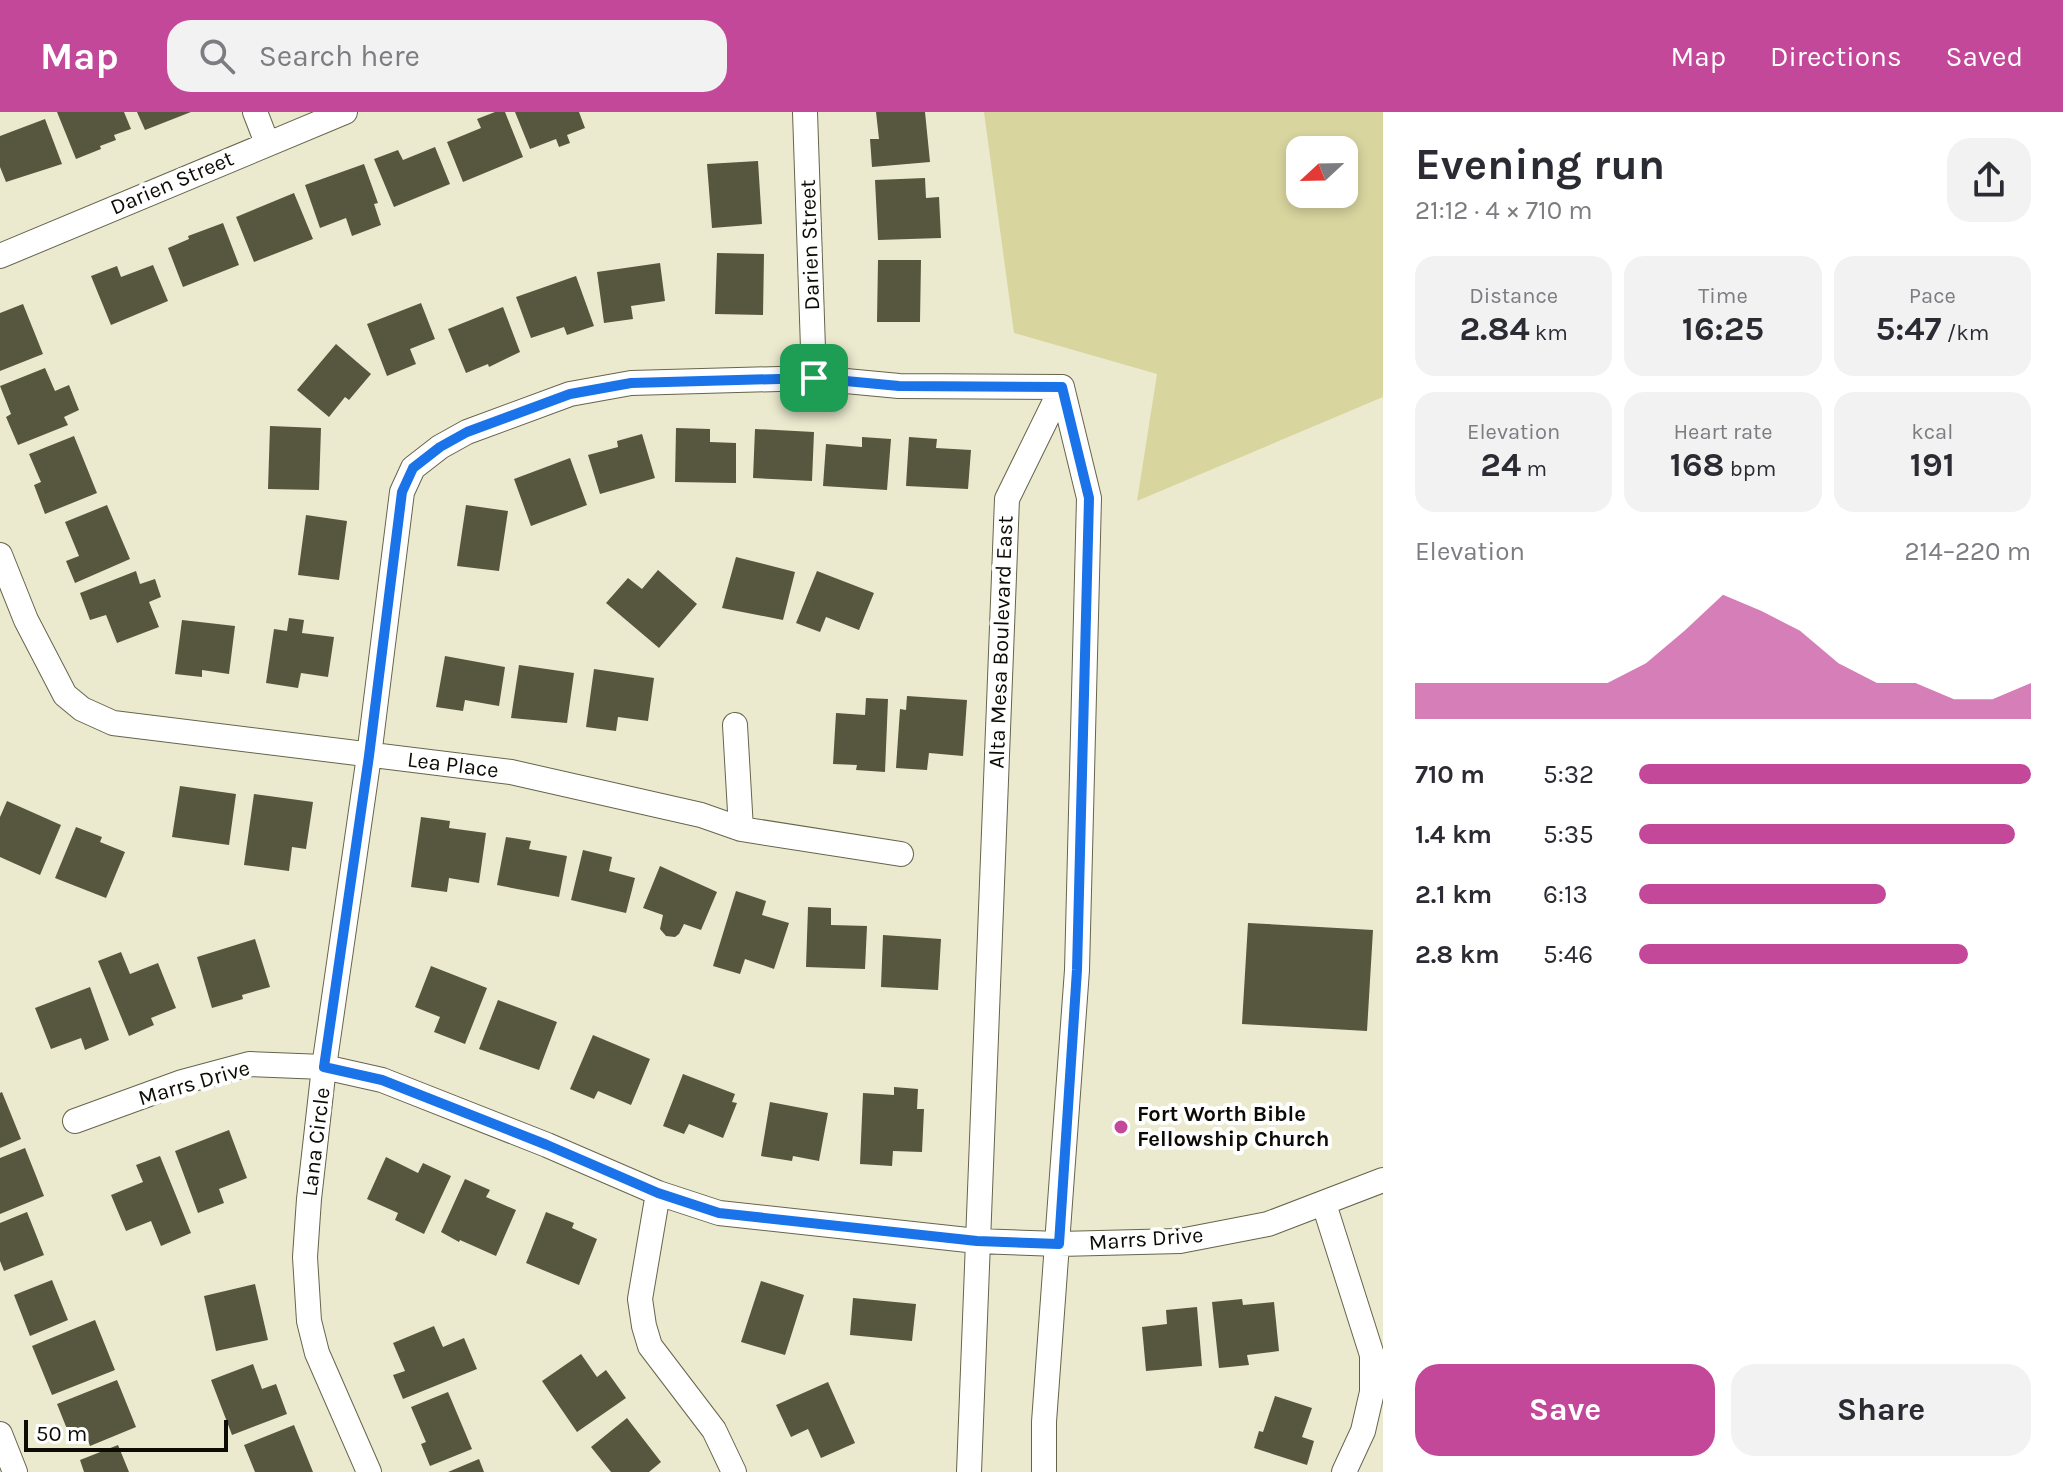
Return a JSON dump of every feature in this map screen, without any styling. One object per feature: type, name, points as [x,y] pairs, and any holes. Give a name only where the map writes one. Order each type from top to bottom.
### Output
[{"type":"street","points":[[255,112],[267,143]]},
{"type":"street","name":"Darien Street","points":[[0,256],[345,112]]},
{"type":"street","name":"Darien Street","points":[[805,112],[814,378]]},
{"type":"street","name":"Lana Circle","points":[[369,1472],[317,1353],[309,1321],[305,1257],[324,1067],[369,756],[402,492],[413,468],[440,447],[467,432],[570,394],[631,383],[814,378],[899,386],[1062,387]]},
{"type":"street","points":[[1044,1472],[1044,1422],[1077,970],[1089,498],[1062,387]]},
{"type":"street","name":"Alta Mesa Boulevard East","points":[[969,1472],[1007,499],[1062,387]]},
{"type":"street","name":"Lea Place","points":[[0,555],[26,620],[65,695],[82,709],[113,723],[511,772],[701,815],[741,829],[901,854]]},
{"type":"street","points":[[735,725],[741,829]]},
{"type":"street","name":"Marrs Drive","points":[[75,1121],[182,1082],[249,1064],[324,1067],[382,1080],[658,1193],[719,1213],[977,1241],[1059,1244],[1180,1241],[1268,1224],[1383,1180]]},
{"type":"street","points":[[658,1193],[640,1299],[644,1326],[650,1346],[714,1430],[734,1472]]},
{"type":"street","points":[[1324,1204],[1372,1355],[1372,1392],[1366,1418],[1344,1472]]},
{"type":"street","points":[[0,1434],[15,1472]]},
{"type":"shaded area","points":[[984,112],[1383,112],[1383,397],[1137,501],[1157,374],[1014,333]]},
{"type":"building","points":[[57,112],[124,112],[131,129],[114,135],[116,140],[100,146],[101,149],[76,159]]},
{"type":"building","points":[[137,112],[191,112],[145,130]]},
{"type":"building","points":[[495,112],[505,112],[523,157],[463,182],[447,142],[481,128],[477,119]]},
{"type":"building","points":[[515,112],[579,112],[585,128],[567,135],[570,143],[559,147],[556,139],[530,149]]},
{"type":"building","points":[[876,112],[925,112],[930,162],[872,167],[870,139],[879,139]]},
{"type":"building","points":[[45,119],[62,164],[6,182],[0,167],[0,136]]},
{"type":"building","points":[[435,147],[450,184],[394,207],[374,159],[398,150],[403,160]]},
{"type":"building","points":[[758,161],[762,224],[712,228],[707,164]]},
{"type":"building","points":[[364,164],[378,203],[374,204],[381,225],[352,236],[346,218],[320,228],[305,185]]},
{"type":"building","points":[[925,178],[926,198],[939,197],[941,238],[878,240],[875,180]]},
{"type":"building","points":[[294,193],[313,239],[254,262],[236,217]]},
{"type":"building","points":[[223,223],[239,265],[183,287],[168,248],[189,239],[188,236]]},
{"type":"building","points":[[717,253],[764,254],[763,315],[715,314]]},
{"type":"building","points":[[878,260],[921,260],[920,322],[877,322]]},
{"type":"building","points":[[660,263],[665,301],[631,306],[633,319],[604,323],[597,272]]},
{"type":"building","points":[[153,265],[168,301],[111,325],[91,276],[117,266],[121,277]]},
{"type":"building","points":[[576,276],[594,326],[567,335],[564,327],[531,338],[516,297]]},
{"type":"building","points":[[421,303],[435,339],[410,349],[416,364],[387,376],[367,324]]},
{"type":"building","points":[[23,304],[43,354],[0,371],[0,313]]},
{"type":"building","points":[[503,307],[520,352],[489,367],[488,364],[466,373],[448,329]]},
{"type":"building","points":[[336,344],[371,374],[349,400],[345,397],[329,417],[297,390]]},
{"type":"building","points":[[45,368],[55,391],[69,385],[79,410],[64,417],[68,425],[18,445],[6,417],[11,414],[0,386]]},
{"type":"building","points":[[270,426],[321,428],[319,490],[268,489]]},
{"type":"building","points":[[676,428],[710,429],[710,442],[736,443],[736,483],[675,482]]},
{"type":"building","points":[[755,429],[814,432],[812,481],[753,478]]},
{"type":"building","points":[[642,434],[655,478],[600,494],[588,455],[618,447],[617,441]]},
{"type":"building","points":[[74,436],[97,493],[45,514],[34,485],[41,482],[29,454]]},
{"type":"building","points":[[862,437],[891,439],[887,490],[823,486],[826,444],[862,447]]},
{"type":"building","points":[[909,437],[937,439],[936,448],[971,450],[968,489],[906,486]]},
{"type":"building","points":[[570,458],[587,505],[531,526],[514,479]]},
{"type":"building","points":[[107,505],[130,559],[75,583],[66,561],[79,556],[65,522]]},
{"type":"building","points":[[466,505],[508,511],[499,571],[457,566]]},
{"type":"building","points":[[306,515],[347,521],[339,580],[298,575]]},
{"type":"building","points":[[736,557],[795,572],[783,620],[722,608]]},
{"type":"building","points":[[658,570],[697,604],[659,648],[606,603],[628,578],[642,589]]},
{"type":"building","points":[[136,571],[140,584],[155,579],[161,597],[149,602],[159,627],[117,643],[106,615],[90,620],[80,593]]},
{"type":"building","points":[[817,571],[874,593],[859,630],[826,617],[820,632],[796,623]]},
{"type":"building","points":[[289,618],[304,620],[302,633],[334,637],[328,677],[301,673],[298,688],[266,683],[274,629],[287,631]]},
{"type":"building","points":[[182,620],[235,626],[229,674],[202,670],[202,677],[175,674]]},
{"type":"building","points":[[445,656],[505,667],[499,706],[465,700],[463,711],[436,707]]},
{"type":"building","points":[[519,665],[574,673],[567,723],[511,718]]},
{"type":"building","points":[[594,669],[654,678],[648,721],[618,717],[616,731],[586,727]]},
{"type":"building","points":[[907,696],[967,700],[963,756],[929,753],[927,770],[896,768],[900,709],[906,710]]},
{"type":"building","points":[[866,698],[888,699],[885,772],[856,770],[857,765],[833,764],[836,713],[865,715]]},
{"type":"building","points":[[180,786],[236,794],[229,845],[172,837]]},
{"type":"building","points":[[254,794],[313,802],[306,849],[292,847],[289,871],[244,865]]},
{"type":"building","points":[[7,801],[61,825],[40,875],[0,857],[0,817]]},
{"type":"building","points":[[421,817],[450,821],[449,828],[486,833],[479,883],[449,878],[447,892],[411,887]]},
{"type":"building","points":[[76,827],[102,837],[100,842],[125,852],[106,898],[55,878]]},
{"type":"building","points":[[506,837],[531,841],[529,849],[567,856],[559,897],[497,885]]},
{"type":"building","points":[[583,850],[612,857],[609,871],[635,878],[626,913],[571,900]]},
{"type":"building","points":[[660,866],[717,892],[701,930],[684,924],[675,937],[666,936],[660,929],[663,915],[643,908]]},
{"type":"building","points":[[736,891],[766,901],[762,915],[789,923],[774,969],[745,959],[740,974],[713,966]]},
{"type":"building","points":[[808,907],[831,908],[831,925],[867,926],[865,969],[806,967]]},
{"type":"building","points":[[1248,923],[1373,930],[1367,1031],[1242,1024]]},
{"type":"building","points":[[883,935],[941,939],[938,990],[881,987]]},
{"type":"building","points":[[255,939],[270,987],[212,1008],[197,957]]},
{"type":"building","points":[[121,952],[130,974],[158,963],[176,1008],[151,1018],[154,1025],[129,1036],[98,961]]},
{"type":"building","points":[[431,966],[487,988],[465,1044],[434,1032],[440,1017],[415,1007]]},
{"type":"building","points":[[90,987],[109,1040],[85,1050],[81,1038],[51,1049],[35,1008]]},
{"type":"building","points":[[498,1000],[557,1022],[539,1070],[479,1049]]},
{"type":"building","points":[[593,1035],[650,1059],[631,1105],[598,1091],[594,1099],[570,1089]]},
{"type":"building","points":[[683,1074],[735,1094],[732,1102],[737,1103],[723,1138],[689,1124],[684,1134],[663,1126]]},
{"type":"building","points":[[894,1087],[918,1089],[917,1109],[924,1109],[922,1152],[893,1151],[892,1166],[860,1164],[863,1093],[894,1095]]},
{"type":"building","points":[[0,1093],[21,1139],[0,1148]]},
{"type":"building","points":[[770,1102],[828,1113],[819,1161],[793,1156],[792,1161],[761,1156]]},
{"type":"building","points":[[229,1130],[247,1178],[219,1189],[224,1203],[198,1213],[175,1151]]},
{"type":"building","points":[[25,1148],[44,1196],[0,1214],[0,1158]]},
{"type":"building","points":[[160,1156],[191,1233],[161,1246],[151,1221],[126,1231],[111,1195],[143,1182],[136,1165]]},
{"type":"building","points":[[386,1157],[418,1173],[423,1163],[451,1176],[424,1234],[395,1220],[398,1213],[367,1199]]},
{"type":"building","points":[[465,1179],[490,1190],[486,1197],[516,1210],[496,1256],[441,1232]]},
{"type":"building","points":[[27,1212],[44,1255],[4,1271],[0,1261],[0,1223]]},
{"type":"building","points":[[546,1212],[574,1223],[572,1228],[597,1239],[579,1285],[526,1263]]},
{"type":"building","points":[[52,1280],[68,1320],[30,1336],[14,1295]]},
{"type":"building","points":[[761,1281],[804,1295],[785,1355],[741,1342]]},
{"type":"building","points":[[255,1284],[268,1340],[216,1351],[204,1296]]},
{"type":"building","points":[[853,1298],[916,1304],[912,1341],[850,1335]]},
{"type":"building","points":[[1242,1299],[1243,1305],[1274,1302],[1279,1351],[1247,1355],[1249,1365],[1219,1368],[1212,1302]]},
{"type":"building","points":[[1197,1307],[1202,1366],[1146,1371],[1142,1327],[1167,1324],[1166,1310]]},
{"type":"building","points":[[95,1320],[115,1370],[52,1395],[32,1346]]},
{"type":"building","points":[[434,1326],[443,1347],[464,1338],[477,1369],[403,1399],[393,1375],[405,1371],[393,1343]]},
{"type":"building","points":[[581,1354],[597,1377],[606,1370],[626,1398],[577,1432],[542,1381]]},
{"type":"building","points":[[253,1364],[262,1389],[276,1384],[287,1414],[232,1435],[211,1380]]},
{"type":"building","points":[[117,1380],[136,1427],[90,1446],[83,1428],[69,1434],[57,1404]]},
{"type":"building","points":[[828,1382],[855,1443],[821,1458],[808,1429],[791,1437],[776,1405]]},
{"type":"building","points":[[448,1392],[472,1449],[430,1466],[421,1444],[426,1442],[411,1407]]},
{"type":"building","points":[[1275,1396],[1312,1408],[1302,1437],[1314,1441],[1307,1465],[1254,1448]]},
{"type":"building","points":[[627,1418],[661,1462],[649,1472],[611,1472],[591,1447]]},
{"type":"building","points":[[294,1425],[313,1472],[255,1472],[244,1445]]},
{"type":"building","points":[[118,1445],[129,1472],[84,1472],[80,1460]]},
{"type":"building","points":[[479,1459],[484,1472],[448,1472]]},
{"type":"place","name":"Fort Worth Bible Fellowship Church","points":[[1121,1127]]},
{"type":"route","points":[[814,378],[899,386],[1062,387],[1089,498],[1077,970],[1059,1244],[977,1241],[719,1213],[658,1193],[382,1080],[324,1067],[369,756],[402,492],[413,468],[440,447],[467,432],[570,394],[631,383],[814,378]]}]
